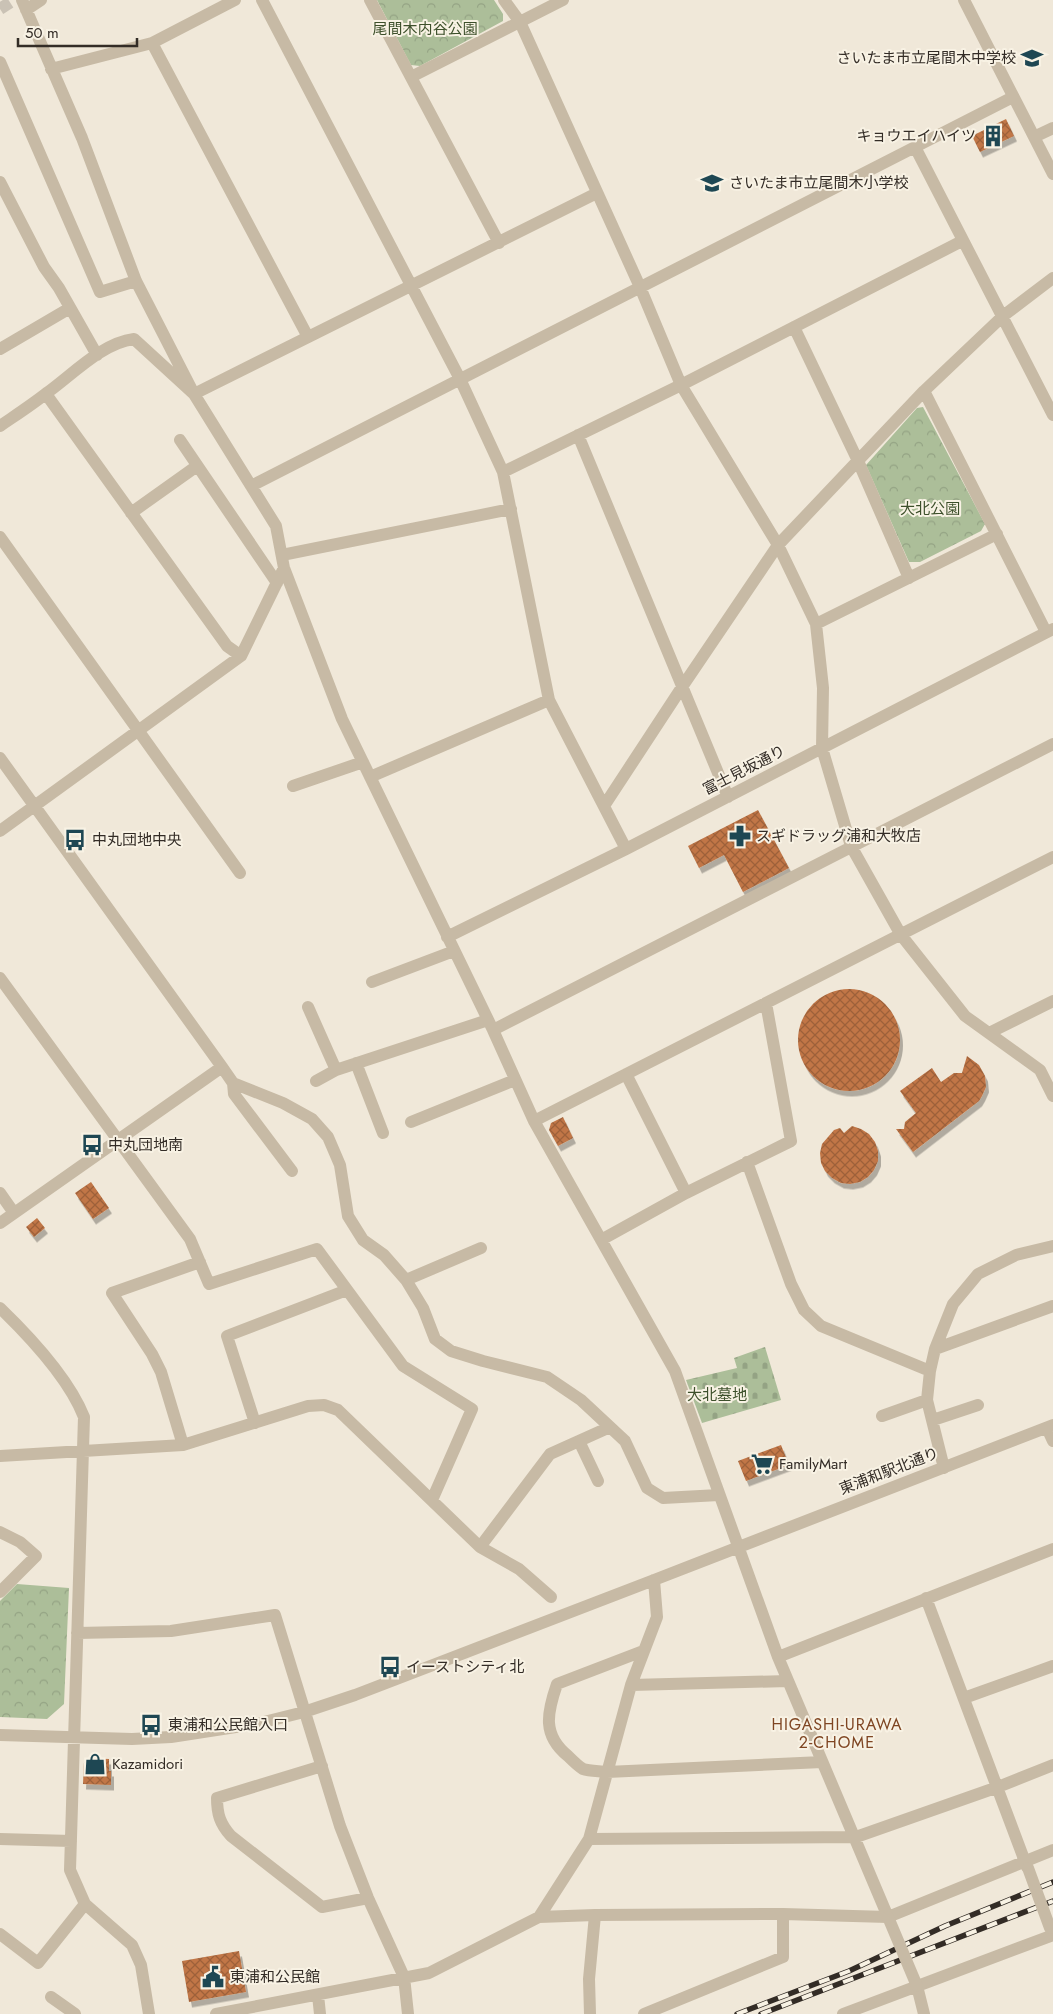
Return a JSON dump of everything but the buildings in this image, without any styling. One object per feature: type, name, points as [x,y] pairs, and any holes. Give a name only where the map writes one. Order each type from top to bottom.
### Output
[{"type":"street","points":[[41,0],[24,5],[82,138],[136,281],[194,394],[276,526],[284,568],[342,719],[490,1025],[534,1121],[675,1370],[778,1657],[856,1837],[916,1986],[924,2014]]},
{"type":"street","points":[[51,69],[152,43],[235,0]]},
{"type":"street","points":[[262,0],[460,379],[503,472],[549,700],[626,849]]},
{"type":"street","points":[[370,0],[499,243]]},
{"type":"street","points":[[504,0],[520,22],[640,287],[681,384],[778,545],[816,624],[824,688],[822,748],[851,846],[901,935],[965,1016],[1040,1070],[1053,1096]]},
{"type":"street","points":[[411,77],[563,0]]},
{"type":"street","points":[[964,0],[1053,174]]},
{"type":"street","points":[[152,43],[308,337]]},
{"type":"street","points":[[0,62],[100,292],[136,281]]},
{"type":"street","points":[[251,486],[1013,97]]},
{"type":"street","points":[[1034,137],[1053,128]]},
{"type":"street","points":[[915,147],[1053,415]]},
{"type":"street","points":[[0,182],[44,267],[59,288],[97,355]]},
{"type":"street","points":[[194,394],[597,193]]},
{"type":"street","points":[[503,472],[578,436],[962,241]]},
{"type":"street","points":[[604,806],[778,545],[924,391],[1003,316],[1053,278]]},
{"type":"street","points":[[0,348],[70,308]]},
{"type":"street","points":[[794,327],[858,461],[909,578]]},
{"type":"street","points":[[0,426],[97,355],[123,340],[134,339],[194,394]]},
{"type":"street","points":[[924,391],[997,534],[1050,631]]},
{"type":"street","points":[[46,394],[227,646],[241,656]]},
{"type":"street","points":[[578,436],[728,797]]},
{"type":"street","points":[[180,440],[277,583]]},
{"type":"street","points":[[131,513],[197,466]]},
{"type":"street","points":[[282,555],[511,509]]},
{"type":"street","points":[[816,624],[997,534]]},
{"type":"street","points":[[0,537],[240,873]]},
{"type":"street","points":[[0,830],[241,656],[284,568]]},
{"type":"street","name":"富士見坂通り","points":[[447,937],[626,849],[1050,631]]},
{"type":"street","points":[[370,777],[549,700]]},
{"type":"street","points":[[316,1082],[336,1070],[356,1063],[490,1025],[1053,744]]},
{"type":"street","points":[[0,758],[222,1067],[233,1083],[234,1094],[292,1171]]},
{"type":"street","points":[[293,786],[363,762]]},
{"type":"street","points":[[534,1121],[1053,857]]},
{"type":"street","points":[[372,982],[454,951]]},
{"type":"street","points":[[0,978],[190,1239],[209,1284],[317,1249],[403,1366],[472,1409],[432,1500]]},
{"type":"street","points":[[989,1033],[1053,1001]]},
{"type":"street","points":[[601,1240],[686,1193],[791,1140],[766,1003]]},
{"type":"street","points":[[308,1007],[336,1070]]},
{"type":"street","points":[[356,1063],[383,1133]]},
{"type":"street","points":[[0,1223],[222,1067]]},
{"type":"street","points":[[626,1074],[686,1193]]},
{"type":"street","points":[[411,1122],[515,1080]]},
{"type":"street","points":[[233,1083],[283,1103],[305,1115],[312,1119],[328,1137],[340,1165],[348,1216],[363,1240],[384,1255],[406,1280],[424,1308],[434,1339],[451,1351],[483,1361],[547,1376],[581,1400],[625,1441],[647,1488],[663,1498],[719,1495]]},
{"type":"street","points":[[747,1162],[791,1284],[804,1310],[821,1326],[930,1371]]},
{"type":"street","points":[[0,1193],[14,1213]]},
{"type":"street","points":[[944,1468],[928,1400],[930,1371],[935,1349],[953,1304],[978,1274],[1016,1255],[1053,1246]]},
{"type":"street","points":[[406,1280],[481,1248]]},
{"type":"street","points":[[183,1445],[161,1372],[152,1354],[112,1293],[200,1262]]},
{"type":"street","points":[[255,1423],[227,1336],[348,1290]]},
{"type":"street","points":[[935,1349],[1053,1306]]},
{"type":"street","points":[[0,1308],[38,1347],[79,1405],[84,1417],[70,1870],[85,1904],[132,1945],[141,1965],[149,2014]]},
{"type":"street","points":[[882,1416],[928,1400]]},
{"type":"street","points":[[0,1456],[183,1445],[308,1406],[324,1405],[338,1410],[480,1547],[519,1568],[551,1597]]},
{"type":"street","points":[[934,1420],[978,1405]]},
{"type":"street","points":[[1050,1426],[1053,1441]]},
{"type":"street","name":"東浦和駅北通り","points":[[0,1736],[132,1739],[172,1737],[256,1724],[304,1712],[355,1695],[1050,1426]]},
{"type":"street","points":[[480,1547],[550,1454],[610,1428]]},
{"type":"street","points":[[579,1441],[598,1481]]},
{"type":"street","points":[[0,1532],[20,1542],[36,1556],[0,1592]]},
{"type":"street","points":[[778,1657],[1053,1549]]},
{"type":"street","points":[[539,1917],[589,1839],[631,1685],[657,1617],[654,1580]]},
{"type":"street","points":[[843,2014],[1052,1933],[926,1598]]},
{"type":"street","points":[[77,1633],[171,1631],[276,1615],[340,1826],[368,1898],[404,1977],[408,2014]]},
{"type":"street","points":[[643,1651],[557,1684],[550,1705],[548,1720],[551,1736],[558,1748],[583,1769],[607,1772],[822,1762]]},
{"type":"street","points":[[964,1698],[1053,1666]]},
{"type":"street","points":[[631,1685],[788,1681]]},
{"type":"street","points":[[589,1839],[856,1837],[998,1788],[1053,1765]]},
{"type":"street","points":[[322,1766],[218,1798],[217,1811],[222,1825],[231,1836],[322,1907],[368,1898]]},
{"type":"street","points":[[0,1839],[71,1841]]},
{"type":"street","points":[[216,2014],[242,2012],[429,1973],[539,1917],[595,1914],[783,1914],[888,1917],[1026,1865],[1053,1850]]},
{"type":"street","points":[[0,1934],[38,1963],[85,1904]]},
{"type":"street","points":[[590,2014],[589,1978],[595,1914]]},
{"type":"street","points":[[644,2014],[783,1957],[783,1914]]},
{"type":"street","points":[[318,1995],[320,2014]]},
{"type":"street","points":[[51,1997],[75,2014]]},
{"type":"green space","name":"尾間木内谷公園","points":[[377,0],[494,0],[503,14],[503,21],[420,66],[411,65]]},
{"type":"green space","name":"大北公園","points":[[923,407],[985,524],[981,531],[920,562],[909,562],[866,465],[917,408]]},
{"type":"green space","name":"大北墓地","points":[[765,1347],[781,1400],[702,1423],[686,1380],[737,1368],[734,1358]]},
{"type":"green space","points":[[17,1584],[69,1588],[64,1704],[47,1719],[0,1717],[0,1601]]},
{"type":"tunnel","points":[[0,9],[14,0]]},
{"type":"railway","points":[[737,2014],[849,1971],[945,1926],[1053,1882]]},
{"type":"railway","points":[[761,2014],[1053,1901]]},
{"type":"place","name":"さいたま市立尾間木中学校","points":[[1032,58]]},
{"type":"place","name":"キョウエイハイツ","points":[[993,136]]},
{"type":"place","name":"さいたま市立尾間木小学校","points":[[712,183]]},
{"type":"place","name":"スギドラッグ浦和大牧店","points":[[740,836]]},
{"type":"place","name":"中丸団地中央","points":[[75,840]]},
{"type":"place","name":"中丸団地南","points":[[92,1145]]},
{"type":"place","name":"FamilyMart","points":[[762,1464]]},
{"type":"place","name":"イーストシティ北","points":[[390,1667]]},
{"type":"place","name":"東浦和公民館入口","points":[[151,1725]]},
{"type":"place","name":"Kazamidori","points":[[95,1764]]},
{"type":"place","name":"東浦和公民館","points":[[213,1977]]},
{"type":"district","name":"HIGASHI-URAWA 2-CHOME","points":[[837,1733]]}]
